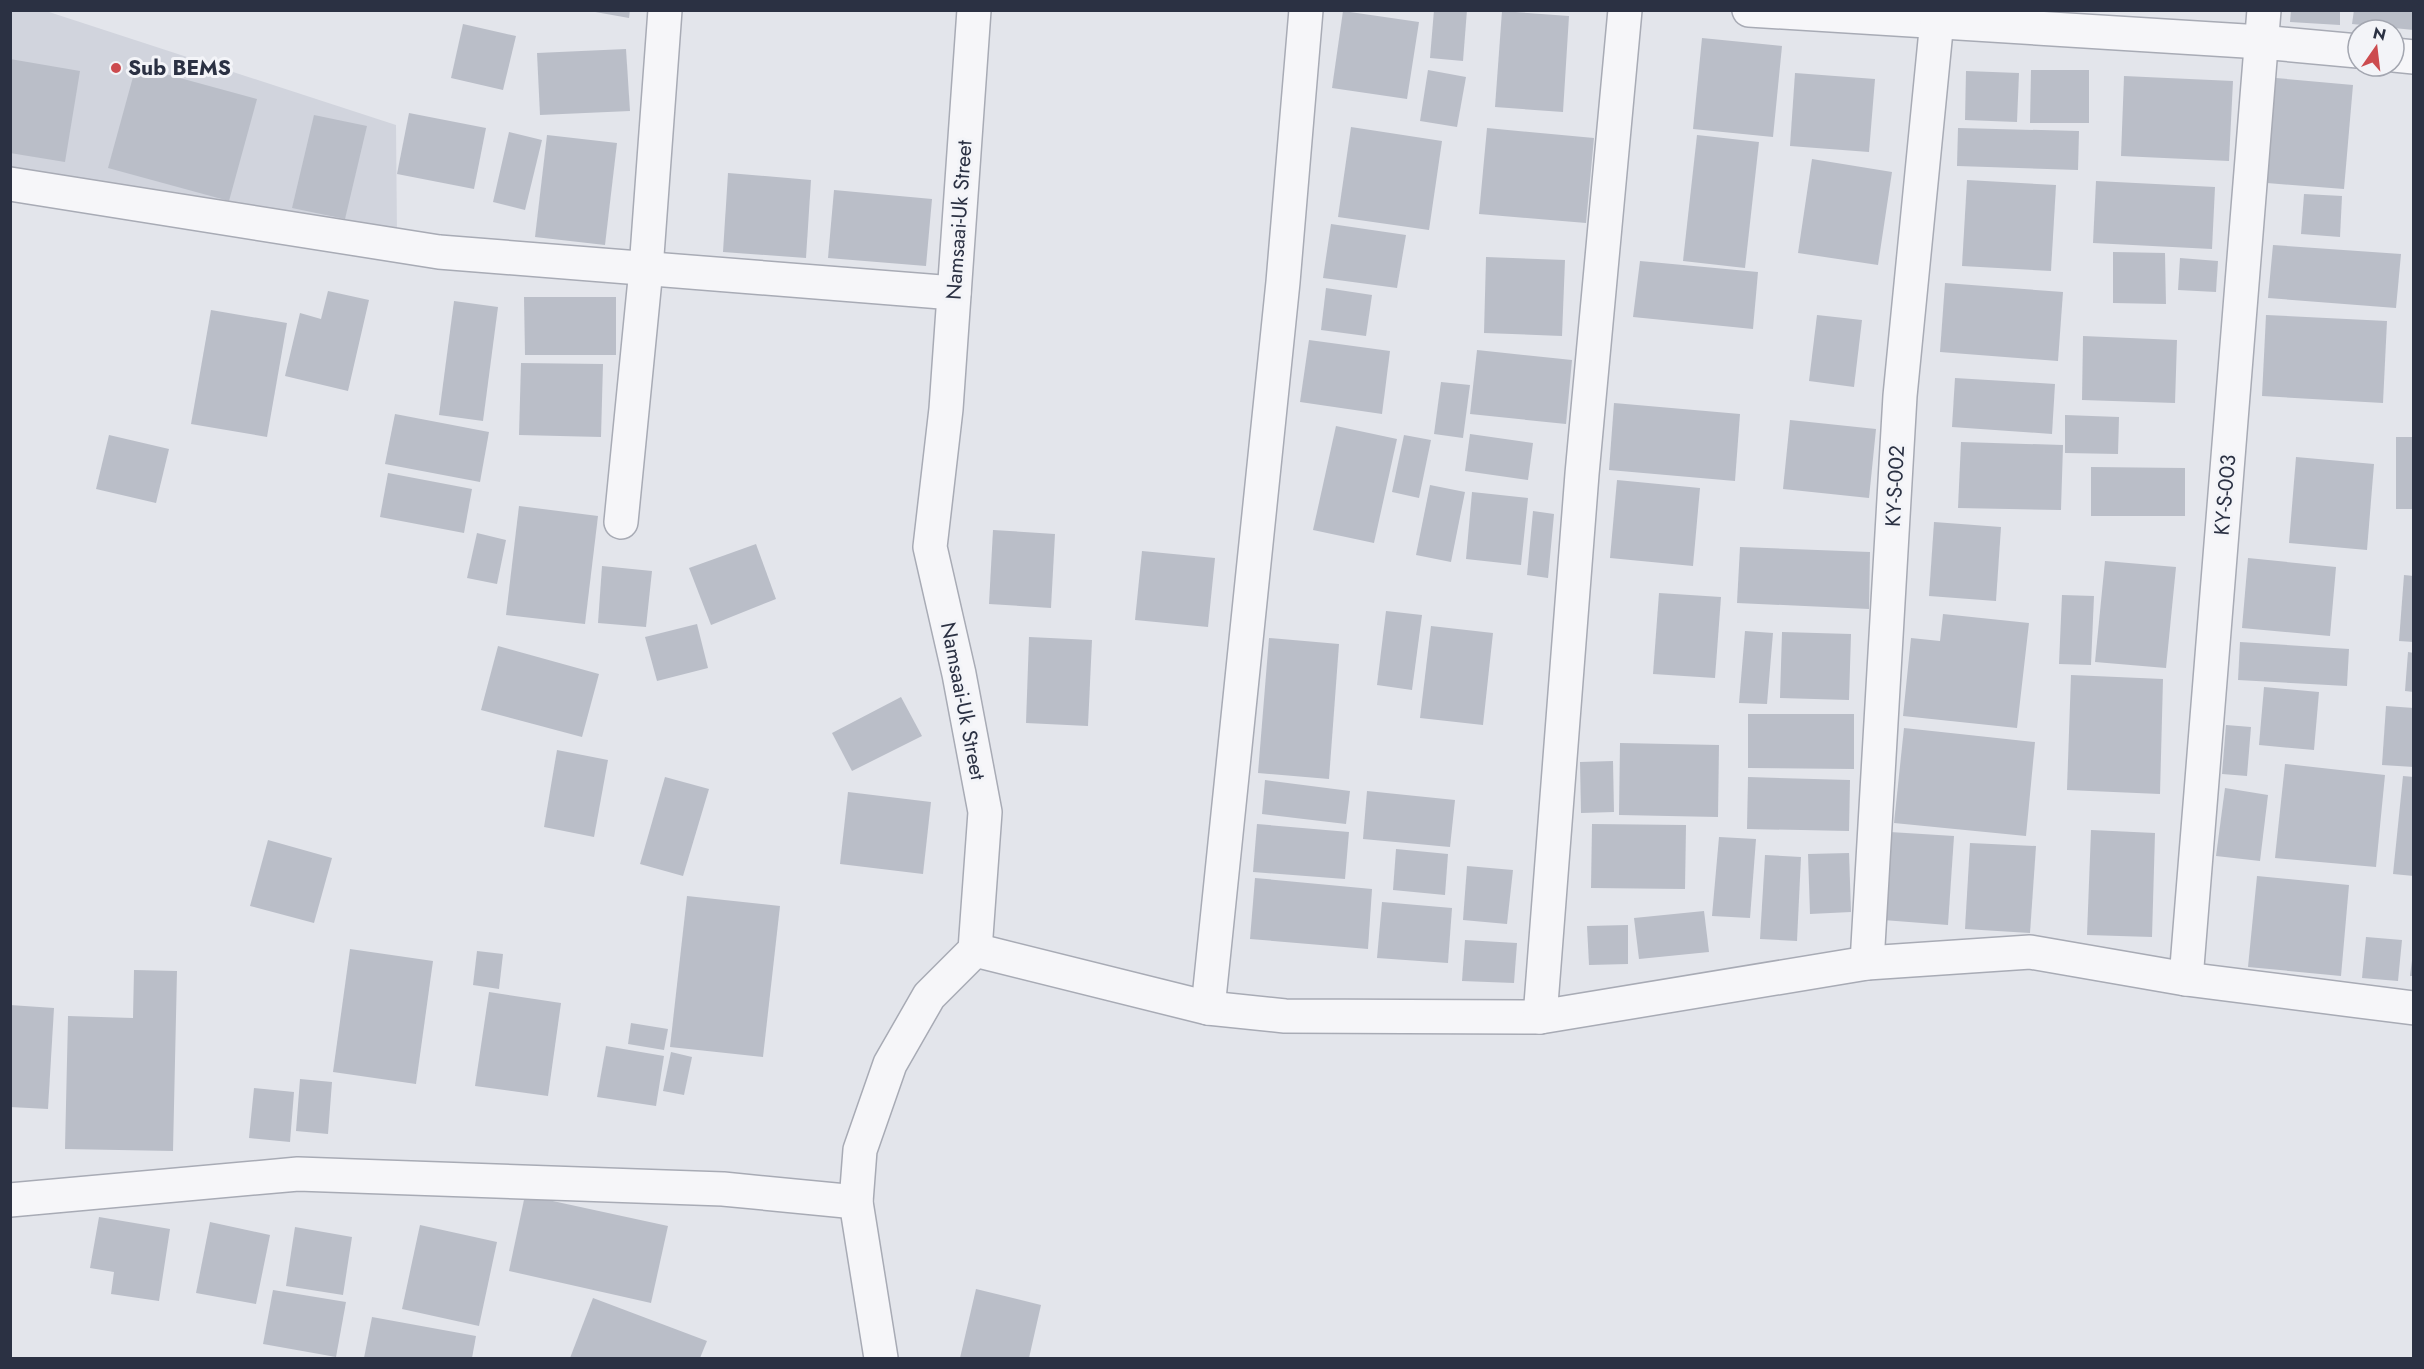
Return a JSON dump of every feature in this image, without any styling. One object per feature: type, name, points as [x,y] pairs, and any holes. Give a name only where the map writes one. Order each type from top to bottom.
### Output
[{"type":"street","points":[[621,522],[646,269],[665,10]]},
{"type":"street","name":"Namsaai-Uk Street","points":[[974,10],[946,409],[930,547],[985,812],[975,950]]},
{"type":"street","points":[[1208,1008],[1283,282],[1306,10]]},
{"type":"street","points":[[1540,1017],[1582,474],[1625,10]]},
{"type":"street","points":[[1749,10],[1937,16],[2346,50]]},
{"type":"street","name":"KY-S-003","points":[[2186,979],[2264,10]]},
{"type":"street","name":"KY-S-002","points":[[1867,963],[1900,396],[1937,16]]},
{"type":"street","points":[[10,184],[439,252],[954,293]]},
{"type":"street","points":[[881,1359],[856,1202],[860,1150],[890,1064],[929,996],[975,950],[1208,1008],[1285,1016],[1540,1017],[1867,963],[2030,952],[2186,979],[2414,1008]]},
{"type":"street","points":[[10,1200],[298,1174],[723,1189],[856,1202]]},
{"type":"shaded area","name":"Sub BEMS","points":[[10,11],[46,11],[396,125],[397,237],[11,167]]},
{"type":"building","points":[[584,10],[630,10],[629,18]]},
{"type":"building","points":[[1434,10],[1467,10],[1463,61],[1430,58]]},
{"type":"building","points":[[2291,10],[2340,10],[2340,25],[2290,22]]},
{"type":"building","points":[[2354,10],[2414,10],[2414,30],[2406,29],[2406,18],[2353,18]]},
{"type":"building","points":[[1343,11],[1419,22],[1407,99],[1332,88]]},
{"type":"building","points":[[1502,11],[1569,16],[1563,112],[1495,107]]},
{"type":"building","points":[[463,24],[516,36],[503,90],[451,78]]},
{"type":"building","points":[[1702,38],[1782,46],[1773,137],[1693,129]]},
{"type":"building","points":[[626,49],[630,111],[540,115],[537,53]]},
{"type":"building","points":[[10,59],[80,71],[65,162],[10,153]]},
{"type":"building","points":[[136,66],[257,99],[229,201],[108,168]]},
{"type":"building","points":[[1428,70],[1466,77],[1457,127],[1420,121]]},
{"type":"building","points":[[2031,70],[2089,70],[2089,123],[2030,123]]},
{"type":"building","points":[[1966,71],[2019,73],[2017,122],[1965,120]]},
{"type":"building","points":[[1795,73],[1875,79],[1869,152],[1790,146]]},
{"type":"building","points":[[2124,76],[2233,81],[2229,161],[2121,156]]},
{"type":"building","points":[[2276,78],[2353,85],[2344,189],[2267,183]]},
{"type":"building","points":[[409,113],[486,128],[474,189],[397,174]]},
{"type":"building","points":[[314,115],[367,126],[345,219],[292,208]]},
{"type":"building","points":[[1351,127],[1442,141],[1429,230],[1338,217]]},
{"type":"building","points":[[1487,128],[1594,138],[1586,223],[1479,214]]},
{"type":"building","points":[[1958,128],[2079,131],[2078,170],[1957,166]]},
{"type":"building","points":[[509,132],[542,140],[525,210],[493,202]]},
{"type":"building","points":[[547,135],[617,143],[605,245],[535,237]]},
{"type":"building","points":[[1697,135],[1759,142],[1745,268],[1683,261]]},
{"type":"building","points":[[1812,159],[1892,172],[1878,265],[1798,253]]},
{"type":"building","points":[[728,173],[811,180],[806,258],[723,252]]},
{"type":"building","points":[[1967,180],[2056,185],[2051,271],[1962,266]]},
{"type":"building","points":[[2096,181],[2215,187],[2212,249],[2093,243]]},
{"type":"building","points":[[834,190],[932,199],[926,266],[828,258]]},
{"type":"building","points":[[2304,194],[2342,196],[2340,237],[2301,234]]},
{"type":"building","points":[[1331,224],[1406,235],[1397,288],[1323,278]]},
{"type":"building","points":[[2273,245],[2401,254],[2396,308],[2268,298]]},
{"type":"building","points":[[2113,252],[2165,253],[2166,304],[2113,303]]},
{"type":"building","points":[[1486,257],[1565,260],[1562,336],[1484,333]]},
{"type":"building","points":[[2180,258],[2218,261],[2216,292],[2178,290]]},
{"type":"building","points":[[1640,261],[1758,272],[1753,329],[1633,317]]},
{"type":"building","points":[[1945,283],[2063,292],[2058,361],[1940,352]]},
{"type":"building","points":[[1326,288],[1372,295],[1366,336],[1321,330]]},
{"type":"building","points":[[328,291],[369,300],[348,391],[285,376],[300,313],[321,319]]},
{"type":"building","points":[[524,297],[616,297],[616,355],[525,355]]},
{"type":"building","points":[[454,301],[498,307],[483,421],[439,415]]},
{"type":"building","points":[[211,310],[287,323],[267,437],[191,424]]},
{"type":"building","points":[[1817,315],[1862,320],[1854,387],[1809,381]]},
{"type":"building","points":[[2266,315],[2387,321],[2383,403],[2262,396]]},
{"type":"building","points":[[2083,336],[2177,340],[2175,403],[2082,400]]},
{"type":"building","points":[[1309,340],[1390,351],[1382,414],[1300,402]]},
{"type":"building","points":[[1477,350],[1572,360],[1566,424],[1470,414]]},
{"type":"building","points":[[521,363],[603,364],[601,437],[519,435]]},
{"type":"building","points":[[1955,378],[2055,384],[2052,434],[1952,427]]},
{"type":"building","points":[[1441,382],[1470,385],[1463,438],[1434,434]]},
{"type":"building","points":[[1614,403],[1740,414],[1735,481],[1609,470]]},
{"type":"building","points":[[395,414],[489,432],[480,482],[385,464]]},
{"type":"building","points":[[2065,415],[2119,417],[2118,454],[2065,453]]},
{"type":"building","points":[[1790,420],[1876,429],[1869,498],[1783,489]]},
{"type":"building","points":[[1336,426],[1397,439],[1374,543],[1313,530]]},
{"type":"building","points":[[1470,434],[1533,443],[1528,480],[1465,471]]},
{"type":"building","points":[[109,435],[169,449],[156,503],[96,489]]},
{"type":"building","points":[[1404,435],[1431,440],[1419,498],[1392,492]]},
{"type":"building","points":[[2396,437],[2414,437],[2414,509],[2396,509]]},
{"type":"building","points":[[1961,442],[2063,445],[2061,510],[1958,508]]},
{"type":"building","points":[[2296,457],[2374,464],[2367,550],[2289,543]]},
{"type":"building","points":[[2091,467],[2185,468],[2185,516],[2091,516]]},
{"type":"building","points":[[388,473],[472,489],[464,533],[380,517]]},
{"type":"building","points":[[1617,480],[1700,488],[1693,566],[1610,558]]},
{"type":"building","points":[[1430,485],[1465,492],[1451,562],[1416,555]]},
{"type":"building","points":[[1472,492],[1528,498],[1521,565],[1466,559]]},
{"type":"building","points":[[519,506],[598,516],[585,624],[506,615]]},
{"type":"building","points":[[1533,511],[1554,514],[1548,578],[1527,575]]},
{"type":"building","points":[[1934,522],[2001,527],[1996,601],[1929,596]]},
{"type":"building","points":[[993,530],[1055,534],[1051,608],[989,604]]},
{"type":"building","points":[[477,533],[506,540],[497,584],[467,578]]},
{"type":"building","points":[[756,544],[776,599],[711,625],[689,568]]},
{"type":"building","points":[[1740,547],[1870,552],[1869,609],[1737,603]]},
{"type":"building","points":[[1142,551],[1215,558],[1208,627],[1135,620]]},
{"type":"building","points":[[2248,558],[2336,567],[2330,636],[2242,628]]},
{"type":"building","points":[[2105,561],[2176,567],[2166,668],[2095,662]]},
{"type":"building","points":[[602,566],[652,571],[646,627],[598,623]]},
{"type":"building","points":[[2404,575],[2414,576],[2414,642],[2399,641]]},
{"type":"building","points":[[1659,593],[1721,597],[1715,678],[1653,674]]},
{"type":"building","points":[[2062,595],[2094,596],[2091,665],[2059,664]]},
{"type":"building","points":[[1386,611],[1422,615],[1412,690],[1377,685]]},
{"type":"building","points":[[1943,614],[2029,623],[2017,728],[1903,716],[1911,638],[1940,641]]},
{"type":"building","points":[[697,624],[708,668],[657,681],[645,637]]},
{"type":"building","points":[[1431,626],[1493,633],[1483,725],[1420,718]]},
{"type":"building","points":[[1745,631],[1773,633],[1767,704],[1739,703]]},
{"type":"building","points":[[1782,632],[1851,634],[1849,700],[1780,698]]},
{"type":"building","points":[[1029,637],[1092,640],[1088,726],[1026,723]]},
{"type":"building","points":[[1269,638],[1339,644],[1329,779],[1258,773]]},
{"type":"building","points":[[2240,642],[2349,649],[2347,686],[2238,680]]},
{"type":"building","points":[[498,646],[599,674],[582,737],[481,710]]},
{"type":"building","points":[[2408,652],[2414,653],[2414,692],[2405,691]]},
{"type":"building","points":[[2071,675],[2163,679],[2160,794],[2067,790]]},
{"type":"building","points":[[2264,687],[2319,692],[2314,750],[2259,745]]},
{"type":"building","points":[[901,697],[922,736],[852,771],[832,733]]},
{"type":"building","points":[[2386,706],[2414,708],[2414,767],[2382,765]]},
{"type":"building","points":[[1748,714],[1854,714],[1854,769],[1748,768]]},
{"type":"building","points":[[2226,725],[2251,727],[2247,776],[2222,774]]},
{"type":"building","points":[[1904,728],[2035,742],[2026,836],[1894,823]]},
{"type":"building","points":[[1620,743],[1719,745],[1718,817],[1619,815]]},
{"type":"building","points":[[557,750],[608,760],[594,837],[544,827]]},
{"type":"building","points":[[1613,761],[1614,812],[1581,813],[1580,762]]},
{"type":"building","points":[[2285,764],[2385,775],[2376,867],[2275,858]]},
{"type":"building","points":[[2403,776],[2414,777],[2414,876],[2393,874]]},
{"type":"building","points":[[665,777],[709,789],[683,876],[640,864]]},
{"type":"building","points":[[1748,777],[1850,780],[1849,831],[1747,829]]},
{"type":"building","points":[[1265,780],[1350,791],[1346,824],[1262,814]]},
{"type":"building","points":[[2225,788],[2268,795],[2260,861],[2216,856]]},
{"type":"building","points":[[1367,791],[1455,800],[1450,847],[1363,839]]},
{"type":"building","points":[[848,792],[931,802],[923,874],[840,864]]},
{"type":"building","points":[[1257,824],[1349,832],[1345,879],[1253,872]]},
{"type":"building","points":[[1592,824],[1686,825],[1685,889],[1591,888]]},
{"type":"building","points":[[2091,830],[2155,833],[2152,937],[2087,935]]},
{"type":"building","points":[[1890,832],[1954,836],[1948,925],[1883,920]]},
{"type":"building","points":[[1719,837],[1756,839],[1750,918],[1712,916]]},
{"type":"building","points":[[268,840],[332,858],[314,923],[250,906]]},
{"type":"building","points":[[1970,843],[2036,846],[2030,933],[1965,929]]},
{"type":"building","points":[[1396,849],[1448,854],[1445,895],[1393,890]]},
{"type":"building","points":[[1849,853],[1851,912],[1810,914],[1808,854]]},
{"type":"building","points":[[1765,855],[1801,857],[1797,941],[1760,939]]},
{"type":"building","points":[[1467,866],[1513,870],[1507,924],[1463,920]]},
{"type":"building","points":[[2257,876],[2349,885],[2341,976],[2248,967]]},
{"type":"building","points":[[1255,878],[1372,889],[1368,949],[1250,939]]},
{"type":"building","points":[[687,896],[780,906],[763,1057],[670,1047]]},
{"type":"building","points":[[1382,902],[1452,908],[1448,963],[1377,958]]},
{"type":"building","points":[[1704,911],[1709,952],[1639,959],[1634,918]]},
{"type":"building","points":[[1628,925],[1628,964],[1589,965],[1587,926]]},
{"type":"building","points":[[2366,937],[2402,940],[2398,981],[2362,978]]},
{"type":"building","points":[[1465,940],[1517,943],[1514,983],[1462,981]]},
{"type":"building","points":[[350,949],[433,961],[416,1084],[333,1072]]},
{"type":"building","points":[[477,951],[503,954],[499,989],[473,985]]},
{"type":"building","points":[[2412,960],[2414,960],[2414,976],[2410,976]]},
{"type":"building","points":[[134,970],[177,971],[173,1151],[65,1149],[68,1016],[133,1018]]},
{"type":"building","points":[[489,992],[561,1003],[548,1096],[475,1086]]},
{"type":"building","points":[[10,1005],[54,1008],[48,1109],[10,1107]]},
{"type":"building","points":[[631,1023],[668,1029],[664,1050],[628,1044]]},
{"type":"building","points":[[606,1046],[664,1056],[656,1106],[597,1097]]},
{"type":"building","points":[[671,1052],[692,1057],[684,1095],[663,1091]]},
{"type":"building","points":[[300,1079],[332,1082],[328,1134],[296,1131]]},
{"type":"building","points":[[254,1088],[294,1092],[290,1142],[249,1138]]},
{"type":"building","points":[[525,1195],[668,1226],[651,1303],[509,1271]]},
{"type":"building","points":[[99,1217],[170,1229],[159,1301],[111,1294],[114,1272],[90,1268]]},
{"type":"building","points":[[210,1222],[270,1235],[256,1304],[196,1293]]},
{"type":"building","points":[[420,1225],[497,1242],[479,1326],[402,1309]]},
{"type":"building","points":[[295,1227],[352,1237],[343,1295],[286,1286]]},
{"type":"building","points":[[976,1289],[1041,1305],[1029,1358],[960,1358]]},
{"type":"building","points":[[273,1290],[346,1302],[336,1357],[263,1344]]},
{"type":"building","points":[[593,1298],[707,1341],[700,1358],[570,1358]]},
{"type":"building","points":[[372,1317],[476,1336],[472,1358],[364,1358]]},
{"type":"place","name":"Sub BEMS","points":[[116,68]]}]
